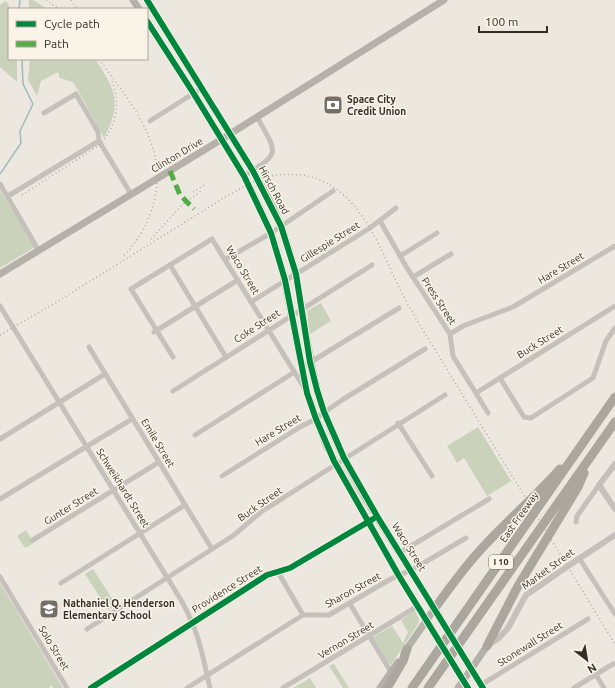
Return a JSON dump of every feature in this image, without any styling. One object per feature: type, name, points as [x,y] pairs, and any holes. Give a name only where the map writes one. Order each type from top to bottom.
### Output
[{"type":"highway","name":"East Freeway","points":[[412,688],[615,397]]},
{"type":"highway","name":"I 10","points":[[428,688],[615,422]]},
{"type":"highway","points":[[437,612],[474,557],[546,485],[588,436]]},
{"type":"highway","points":[[487,646],[518,586],[578,487],[588,461]]},
{"type":"highway","points":[[381,687],[403,661],[407,649]]},
{"type":"main road","name":"Hirsch Road","points":[[147,0],[253,170],[281,226],[296,274],[310,362],[324,412]]},
{"type":"main road","name":"Clinton Drive","points":[[0,274],[221,140],[444,0]]},
{"type":"main road","name":"Hirsch Road","points":[[148,23],[244,176],[271,233],[286,280],[301,368],[307,393],[316,419]]},
{"type":"main road","name":"Waco Street","points":[[324,412],[344,458],[377,516],[401,552],[482,687]]},
{"type":"main road","points":[[316,419],[336,465],[399,576],[468,688]]},
{"type":"main road","points":[[381,687],[407,649],[437,612]]},
{"type":"main road","points":[[458,688],[469,666],[487,646]]},
{"type":"street","points":[[150,121],[202,88]]},
{"type":"street","points":[[44,113],[76,94],[98,132],[100,141],[131,194]]},
{"type":"street","points":[[244,176],[266,162],[274,150],[257,117]]},
{"type":"street","points":[[6,195],[100,141]]},
{"type":"street","points":[[0,184],[39,251]]},
{"type":"street","points":[[226,260],[271,233],[333,191]]},
{"type":"street","name":"Gillespie Street","points":[[251,302],[380,221],[383,216],[396,208]]},
{"type":"street","name":"Press Street","points":[[380,221],[413,277],[450,334],[453,356],[488,413]]},
{"type":"street","points":[[400,256],[437,233]]},
{"type":"street","name":"Waco Street","points":[[170,265],[212,239],[293,373],[307,393]]},
{"type":"street","name":"Hare Street","points":[[450,334],[463,326],[493,317],[513,307],[615,246]]},
{"type":"street","points":[[413,277],[451,254]]},
{"type":"street","points":[[173,357],[155,331],[131,289],[170,265],[226,357]]},
{"type":"street","name":"Coke Street","points":[[173,391],[292,314],[372,265]]},
{"type":"street","points":[[155,331],[238,280]]},
{"type":"street","name":"Schweikhardt Street","points":[[0,306],[168,578],[193,622],[199,637],[210,688]]},
{"type":"street","name":"Buck Street","points":[[476,393],[615,306]]},
{"type":"street","points":[[301,368],[399,308]]},
{"type":"street","points":[[500,378],[526,419],[530,418],[588,382],[595,376],[606,341],[615,328]]},
{"type":"street","name":"Emile Street","points":[[89,347],[212,549]]},
{"type":"street","name":"Hare Street","points":[[222,476],[300,427],[316,419],[324,412],[425,349]]},
{"type":"street","points":[[195,435],[293,373]]},
{"type":"street","points":[[0,438],[105,374]]},
{"type":"street","name":"Buck Street","points":[[88,629],[234,535],[261,512],[336,465],[344,458],[398,423],[445,395]]},
{"type":"street","points":[[0,499],[132,418]]},
{"type":"street","points":[[398,423],[432,476]]},
{"type":"street","name":"Gunter Street","points":[[33,540],[159,462]]},
{"type":"street","points":[[576,522],[577,516],[615,464]]},
{"type":"street","points":[[599,485],[615,509]]},
{"type":"street","points":[[401,552],[489,499]]},
{"type":"street","points":[[61,583],[185,505]]},
{"type":"street","name":"Providence Street","points":[[91,688],[267,575],[290,568],[377,516]]},
{"type":"street","name":"Market Street","points":[[487,646],[499,638],[508,628],[526,595],[615,535]]},
{"type":"street","name":"Sharon Street","points":[[303,615],[329,615],[466,538]]},
{"type":"street","points":[[579,558],[615,614]]},
{"type":"street","points":[[187,688],[303,615],[278,572]]},
{"type":"street","name":"Solo Street","points":[[0,576],[67,688]]},
{"type":"street","points":[[350,604],[391,672]]},
{"type":"street","name":"Vernon Street","points":[[283,688],[370,637],[418,606]]},
{"type":"street","name":"Stonewall Street","points":[[482,687],[588,619]]},
{"type":"street","points":[[574,688],[613,664]]},
{"type":"street","points":[[596,675],[604,688]]},
{"type":"green space","points":[[29,0],[33,0],[45,8],[29,8]]},
{"type":"green space","points":[[6,1],[10,8],[8,8],[8,60],[17,60],[17,82],[0,67],[0,5]]},
{"type":"green space","points":[[30,60],[96,60],[112,88],[115,106],[110,126],[104,138],[73,82],[60,78],[58,72],[41,81],[37,96],[28,80]]},
{"type":"green space","points":[[0,190],[35,247],[0,268]]},
{"type":"green space","points":[[321,303],[331,321],[310,334],[307,311]]},
{"type":"green space","points":[[478,427],[511,481],[487,496],[464,458],[457,463],[447,446]]},
{"type":"green space","points":[[26,530],[34,543],[25,548],[17,536]]},
{"type":"green space","points":[[93,569],[116,605],[108,610],[85,574]]},
{"type":"green space","points":[[0,583],[63,688],[53,688],[52,685],[49,688],[0,688]]},
{"type":"green space","points":[[415,611],[419,619],[418,624],[391,665],[388,663],[373,637],[392,626],[403,643],[408,632],[401,620]]},
{"type":"green space","points":[[334,664],[349,688],[343,688],[329,666]]},
{"type":"green space","points":[[310,678],[316,688],[293,688]]},
{"type":"waterway","points":[[19,8],[20,0]]},
{"type":"waterway","points":[[0,174],[21,143],[20,131],[33,104],[23,84],[22,60]]},
{"type":"railway","points":[[46,0],[58,8]]},
{"type":"railway","points":[[71,0],[76,8]]},
{"type":"railway","points":[[100,60],[125,94],[146,131],[153,150],[157,170],[156,191],[148,220],[135,243],[122,257]]},
{"type":"railway","points":[[22,195],[101,144],[110,130],[116,114],[116,98],[112,81]]},
{"type":"railway","points":[[0,335],[60,300],[227,196],[251,183],[266,177],[284,174],[302,175],[321,180],[337,189],[351,202],[373,233],[415,317],[615,644]]},
{"type":"railway","points":[[193,192],[206,184]]},
{"type":"railway","points":[[151,239],[182,205],[201,191]]},
{"type":"marked path","points":[[170,171],[180,195],[194,209]]},
{"type":"cycle path","points":[[147,0],[253,171],[281,226],[296,274],[310,362],[317,390],[324,412],[344,458],[377,516],[483,688]]},
{"type":"cycle path","points":[[148,23],[244,176],[271,233],[285,280],[307,393],[316,419],[334,461],[399,576],[468,688]]},
{"type":"cycle path","points":[[91,688],[267,575],[290,568],[373,519]]},
{"type":"place","name":"Space City Credit Union","points":[[333,105]]},
{"type":"place","name":"Nathaniel Q. Henderson Elementary School","points":[[49,609]]}]
